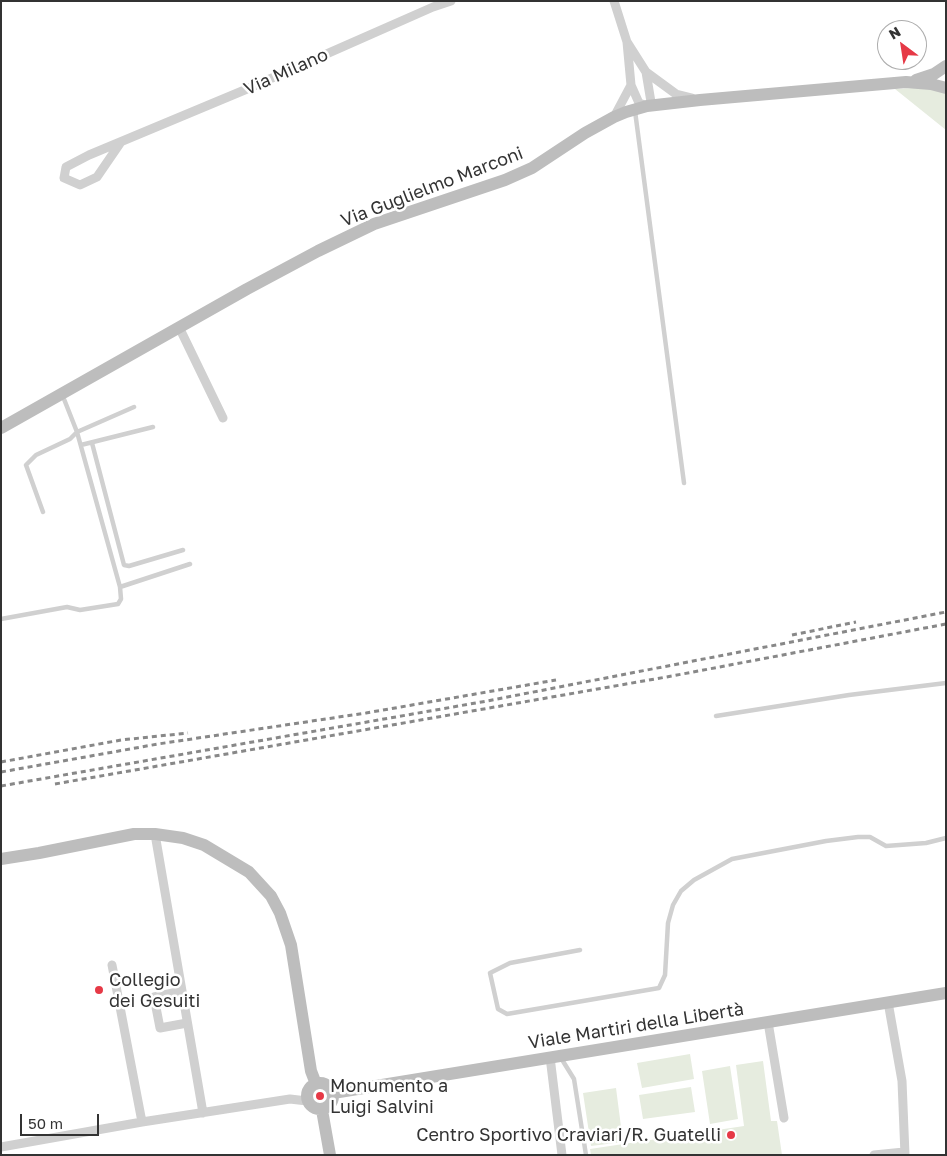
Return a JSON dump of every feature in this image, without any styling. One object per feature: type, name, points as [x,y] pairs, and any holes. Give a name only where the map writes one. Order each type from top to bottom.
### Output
[{"type":"street","name":"Via Milano","points":[[121,142],[97,177],[80,185],[64,178],[66,167],[89,155],[247,90],[433,7],[451,1]]},
{"type":"street","points":[[614,1],[627,42],[631,86],[640,108],[651,102],[646,72]]},
{"type":"street","points":[[627,42],[646,72],[676,94],[700,100]]},
{"type":"street","name":"Via Guglielmo Marconi","points":[[906,82],[928,76],[946,66]]},
{"type":"street","name":"Via Guglielmo Marconi","points":[[1,428],[318,251],[374,224],[505,180],[532,168],[585,133],[614,117],[640,108],[700,100],[906,82],[931,84],[946,88]]},
{"type":"street","points":[[614,117],[631,86]]},
{"type":"street","points":[[179,327],[223,418]]},
{"type":"street","points":[[155,834],[203,1113]]},
{"type":"street","points":[[1,859],[127,835],[155,834],[183,838],[204,845],[249,872],[271,896],[280,913],[291,945],[311,1071],[316,1084]]},
{"type":"street","points":[[112,964],[142,1122]]},
{"type":"street","points":[[182,990],[154,996],[160,1028],[187,1023]]},
{"type":"street","name":"Viale Martiri della Libertà","points":[[333,1093],[946,993]]},
{"type":"street","points":[[874,1155],[904,1153],[902,1081],[888,1002]]},
{"type":"street","points":[[768,1022],[784,1118]]},
{"type":"street","points":[[555,1057],[562,1155]]},
{"type":"street","points":[[1,1147],[142,1122],[290,1099],[307,1101],[315,1109],[322,1110],[331,1104],[333,1093],[328,1086],[321,1083],[316,1084],[309,1089],[306,1096],[307,1101]]},
{"type":"street","points":[[322,1110],[330,1155]]},
{"type":"lane","points":[[640,108],[639,138],[684,483]]},
{"type":"lane","points":[[1,619],[66,606],[80,610],[118,604],[121,599],[120,587],[81,445],[62,393]]},
{"type":"lane","points":[[43,512],[26,465],[36,455],[70,439],[77,432],[134,407]]},
{"type":"lane","points":[[81,445],[153,427]]},
{"type":"lane","points":[[92,443],[124,565],[130,566],[183,550]]},
{"type":"lane","points":[[120,587],[190,564]]},
{"type":"lane","points":[[716,716],[849,695],[946,683]]},
{"type":"lane","points":[[580,950],[510,963],[490,973],[498,1009],[507,1014],[659,988],[664,975],[668,923],[673,905],[681,891],[694,880],[732,859],[826,841],[858,837],[870,837],[886,846],[926,843],[946,838]]},
{"type":"lane","points":[[555,1057],[574,1079],[586,1155]]},
{"type":"shaded area","points":[[931,87],[946,94],[946,130],[895,89]]},
{"type":"shaded area","points":[[690,1054],[694,1079],[642,1088],[637,1063]]},
{"type":"shaded area","name":"Centro Sportivo Craviari/R. Guatelli","points":[[763,1061],[771,1121],[777,1121],[782,1155],[591,1155],[590,1149],[744,1126],[736,1065]]},
{"type":"shaded area","points":[[730,1066],[738,1119],[710,1124],[702,1071]]},
{"type":"shaded area","points":[[691,1087],[695,1112],[643,1119],[639,1095]]},
{"type":"shaded area","points":[[616,1088],[623,1142],[591,1146],[583,1093]]},
{"type":"railway","points":[[1,786],[487,701],[946,612]]},
{"type":"railway","points":[[792,635],[856,622]]},
{"type":"railway","points":[[55,784],[672,676],[946,624]]},
{"type":"railway","points":[[1,772],[158,744],[366,713],[556,680]]},
{"type":"railway","points":[[1,762],[121,740],[188,733]]},
{"type":"place","name":"Collegio dei Gesuiti","points":[[99,990]]},
{"type":"place","name":"Monumento a Luigi Salvini","points":[[320,1096]]},
{"type":"place","name":"Centro Sportivo Craviari/R. Guatelli","points":[[731,1135]]}]
